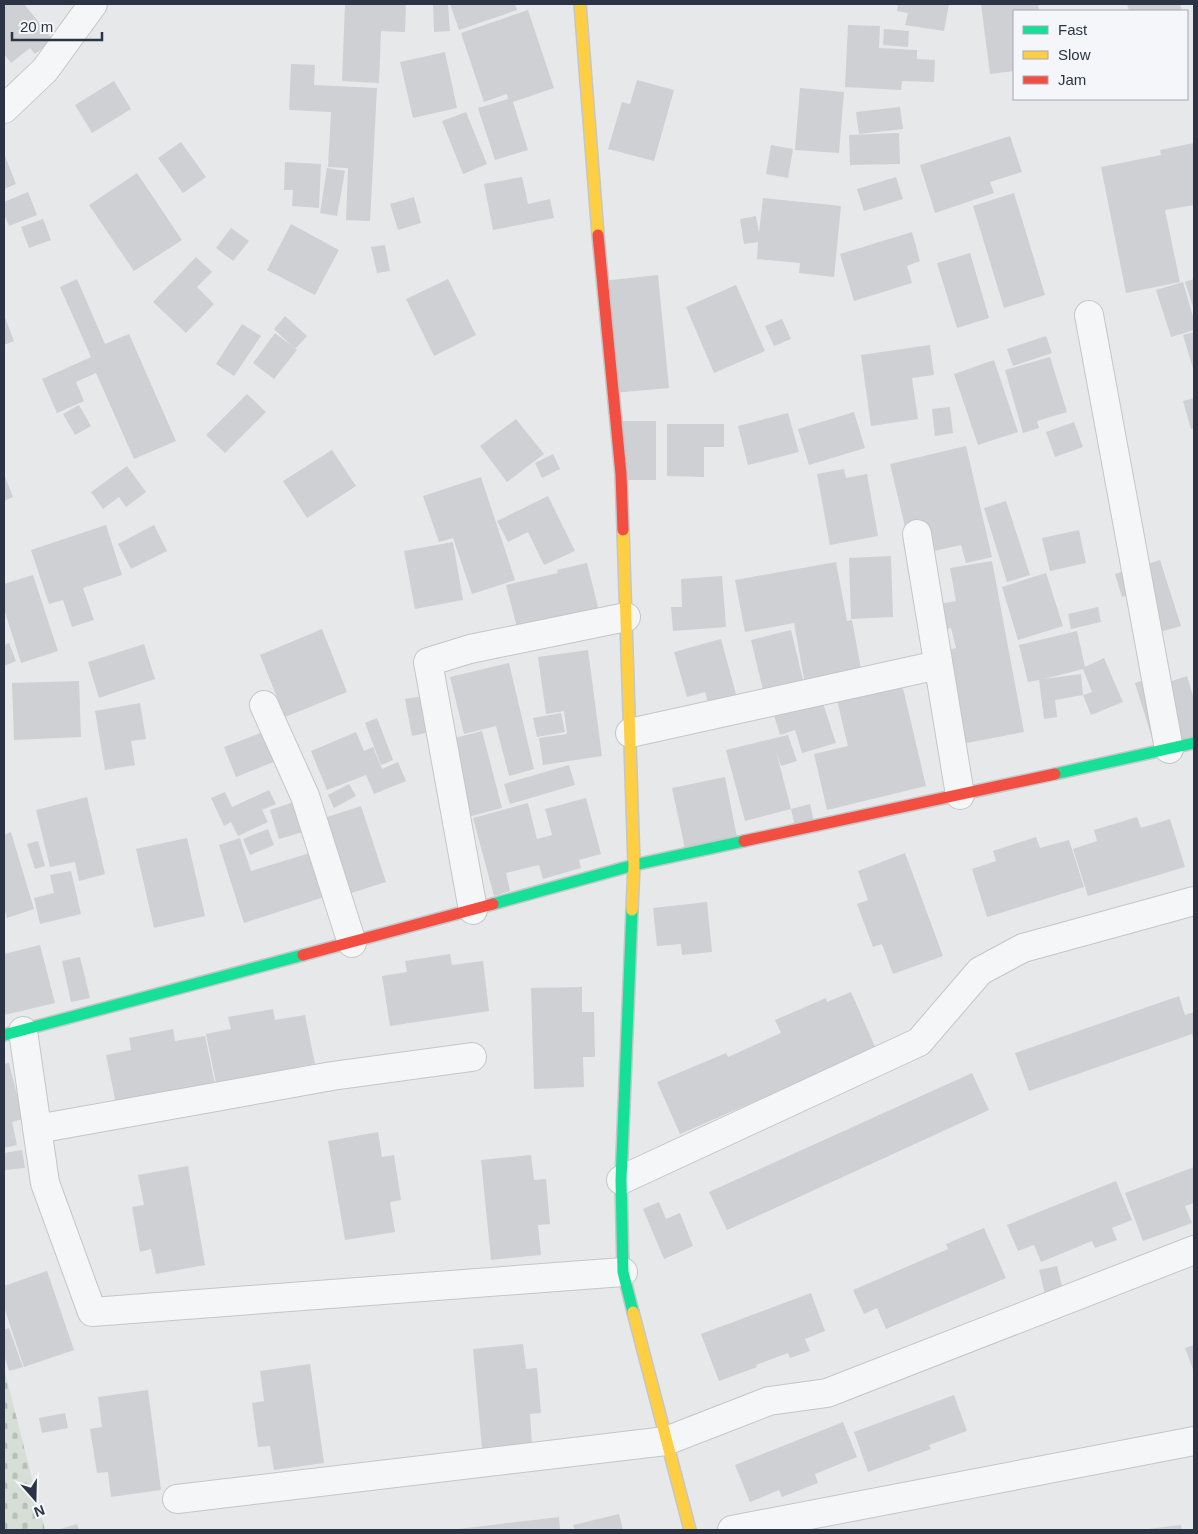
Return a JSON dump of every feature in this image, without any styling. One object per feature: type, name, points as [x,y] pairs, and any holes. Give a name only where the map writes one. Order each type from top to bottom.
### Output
[{"type":"street","points":[[4,109],[45,70],[93,4]]},
{"type":"street","points":[[580,4],[600,265],[621,474],[630,733],[634,865],[621,1180],[622,1272],[690,1530]]},
{"type":"street","points":[[622,1272],[92,1312],[45,1184],[37,1129],[14,1033],[634,865],[960,796],[1181,746],[1089,315]]},
{"type":"street","points":[[917,534],[960,796]]},
{"type":"street","points":[[473,910],[428,662],[470,649],[626,617]]},
{"type":"street","points":[[630,733],[938,665]]},
{"type":"street","points":[[264,704],[305,796],[352,942]]},
{"type":"street","points":[[621,1180],[919,1042],[980,971],[1023,948],[1194,901]]},
{"type":"street","points":[[37,1129],[332,1076],[472,1056]]},
{"type":"street","points":[[177,1499],[666,1441],[769,1401],[827,1393],[1194,1250]]},
{"type":"street","points":[[732,1530],[1194,1441]]},
{"type":"green space","points":[[4,1368],[45,1530],[4,1530]]},
{"type":"building","points":[[4,4],[24,4],[53,40],[35,54],[30,48],[11,63],[4,54]]},
{"type":"building","points":[[345,4],[406,4],[405,32],[381,31],[379,83],[342,81]]},
{"type":"building","points":[[433,4],[448,4],[450,31],[434,32]]},
{"type":"building","points":[[450,4],[515,4],[517,10],[459,30]]},
{"type":"building","points":[[898,4],[949,4],[944,31],[905,25],[908,13],[897,11]]},
{"type":"building","points":[[981,4],[1038,4],[1039,10],[1013,10],[1013,71],[990,74]]},
{"type":"building","points":[[1127,4],[1180,4],[1182,10],[1129,10]]},
{"type":"building","points":[[528,10],[554,88],[513,102],[528,150],[495,160],[478,108],[508,99],[507,94],[484,102],[461,33]]},
{"type":"building","points":[[848,25],[880,26],[879,48],[917,50],[917,59],[935,60],[934,82],[902,81],[901,90],[845,87]]},
{"type":"building","points":[[884,29],[909,31],[908,47],[883,45]]},
{"type":"building","points":[[445,52],[457,108],[413,118],[400,62]]},
{"type":"building","points":[[291,64],[315,65],[314,85],[377,88],[370,221],[346,220],[348,168],[328,167],[331,112],[289,110]]},
{"type":"building","points":[[637,80],[674,90],[654,161],[608,149],[622,102],[630,104]]},
{"type":"building","points":[[114,81],[131,109],[92,133],[75,105]]},
{"type":"building","points":[[800,88],[844,92],[839,153],[795,150]]},
{"type":"building","points":[[900,107],[903,129],[859,134],[856,112]]},
{"type":"building","points":[[466,112],[487,164],[463,174],[442,121]]},
{"type":"building","points":[[899,133],[900,164],[850,165],[849,135]]},
{"type":"building","points":[[1010,136],[1022,172],[990,182],[994,193],[935,213],[920,165]]},
{"type":"building","points":[[181,142],[206,177],[183,193],[158,158]]},
{"type":"building","points":[[1194,143],[1194,205],[1165,210],[1180,282],[1126,293],[1101,167],[1161,155],[1160,150]]},
{"type":"building","points":[[771,145],[793,149],[788,178],[766,174]]},
{"type":"building","points":[[4,153],[16,184],[4,189]]},
{"type":"building","points":[[285,162],[321,164],[319,208],[292,206],[293,190],[284,190]]},
{"type":"building","points":[[327,168],[345,171],[337,216],[320,213]]},
{"type":"building","points":[[137,173],[182,240],[134,271],[89,205]]},
{"type":"building","points":[[522,177],[528,204],[550,199],[554,218],[493,230],[484,184]]},
{"type":"building","points":[[896,177],[903,199],[864,211],[857,189]]},
{"type":"building","points":[[28,192],[37,215],[9,226],[4,214],[4,202]]},
{"type":"building","points":[[1014,193],[1045,295],[1004,308],[973,206]]},
{"type":"building","points":[[414,197],[421,223],[398,230],[390,204]]},
{"type":"building","points":[[763,198],[841,206],[834,277],[799,273],[800,263],[757,259],[758,242],[744,244],[740,219],[756,216],[759,233]]},
{"type":"building","points":[[43,219],[51,240],[29,248],[21,227]]},
{"type":"building","points":[[291,224],[339,250],[315,295],[267,270]]},
{"type":"building","points":[[231,228],[249,241],[233,261],[216,248]]},
{"type":"building","points":[[912,232],[920,261],[907,266],[912,283],[854,301],[840,254]]},
{"type":"building","points":[[385,245],[390,271],[377,273],[371,247]]},
{"type":"building","points":[[970,253],[989,318],[957,328],[937,263]]},
{"type":"building","points":[[196,257],[212,272],[197,287],[214,304],[186,333],[153,302]]},
{"type":"building","points":[[658,275],[669,388],[613,393],[602,281]]},
{"type":"building","points":[[77,279],[105,344],[129,334],[176,441],[134,459],[96,373],[76,382],[84,401],[57,413],[42,379],[91,357],[60,287]]},
{"type":"building","points":[[448,279],[476,335],[434,356],[406,299]]},
{"type":"building","points":[[1194,279],[1194,306],[1193,307],[1185,282]]},
{"type":"building","points":[[1183,282],[1194,320],[1194,330],[1171,337],[1156,290]]},
{"type":"building","points":[[736,285],[765,351],[714,373],[686,307]]},
{"type":"building","points":[[4,315],[14,341],[4,345]]},
{"type":"building","points":[[285,316],[307,336],[295,349],[274,329]]},
{"type":"building","points":[[782,319],[791,339],[774,346],[765,326]]},
{"type":"building","points":[[242,324],[261,336],[234,376],[216,364]]},
{"type":"building","points":[[1194,332],[1194,372],[1183,335]]},
{"type":"building","points":[[275,333],[297,350],[274,379],[253,363]]},
{"type":"building","points":[[1046,336],[1052,353],[1013,366],[1007,349]]},
{"type":"building","points":[[930,345],[934,375],[912,378],[918,419],[871,426],[861,355]]},
{"type":"building","points":[[1050,357],[1067,412],[1037,421],[1039,428],[1023,433],[1005,370]]},
{"type":"building","points":[[994,360],[1018,432],[978,445],[954,374]]},
{"type":"building","points":[[247,394],[266,412],[225,453],[206,435]]},
{"type":"building","points":[[1194,398],[1194,428],[1191,429],[1183,401]]},
{"type":"building","points":[[79,405],[91,426],[75,435],[63,414]]},
{"type":"building","points":[[950,407],[953,433],[935,436],[932,409]]},
{"type":"building","points":[[854,412],[865,448],[809,465],[798,429]]},
{"type":"building","points":[[788,413],[799,452],[748,465],[738,426]]},
{"type":"building","points":[[516,419],[544,454],[507,482],[480,446]]},
{"type":"building","points":[[617,421],[656,421],[656,480],[617,480]]},
{"type":"building","points":[[1074,422],[1083,447],[1055,457],[1046,432]]},
{"type":"building","points":[[667,424],[724,424],[724,447],[704,447],[704,477],[667,476]]},
{"type":"building","points":[[966,446],[992,557],[966,563],[961,545],[912,556],[890,464]]},
{"type":"building","points":[[332,450],[356,486],[307,518],[283,481]]},
{"type":"building","points":[[553,454],[560,469],[542,478],[535,463]]},
{"type":"building","points":[[127,466],[146,492],[126,507],[119,497],[103,509],[91,492]]},
{"type":"building","points":[[844,469],[846,478],[867,474],[878,536],[830,545],[817,474]]},
{"type":"building","points":[[4,474],[13,497],[4,501]]},
{"type":"building","points":[[481,477],[515,580],[472,594],[453,538],[439,542],[423,496]]},
{"type":"building","points":[[548,496],[575,551],[544,565],[528,532],[508,542],[497,521]]},
{"type":"building","points":[[1006,501],[1030,575],[1007,582],[984,508]]},
{"type":"building","points":[[106,525],[122,575],[83,588],[94,620],[72,627],[63,600],[49,604],[31,550]]},
{"type":"building","points":[[154,525],[167,551],[131,569],[118,544]]},
{"type":"building","points":[[1079,530],[1086,563],[1050,571],[1042,538]]},
{"type":"building","points":[[453,542],[463,600],[415,609],[404,551]]},
{"type":"building","points":[[891,556],[893,617],[851,619],[849,558]]},
{"type":"building","points":[[1160,560],[1181,626],[1143,637],[1129,595],[1122,597],[1115,574]]},
{"type":"building","points":[[992,561],[1024,732],[945,747],[927,654],[956,648],[951,628],[934,631],[929,606],[956,601],[950,568]]},
{"type":"building","points":[[836,562],[847,621],[852,620],[863,680],[806,690],[794,623],[745,632],[735,580]]},
{"type":"building","points":[[587,563],[601,619],[520,639],[506,585],[558,573],[557,570]]},
{"type":"building","points":[[1046,573],[1063,626],[1018,640],[1002,587]]},
{"type":"building","points":[[33,575],[58,651],[21,663],[4,609],[4,584]]},
{"type":"building","points":[[722,576],[726,627],[673,631],[671,607],[682,607],[681,579]]},
{"type":"building","points":[[1098,607],[1101,622],[1071,629],[1068,614]]},
{"type":"building","points":[[322,629],[347,692],[285,717],[260,655]]},
{"type":"building","points":[[791,630],[804,684],[764,694],[751,640]]},
{"type":"building","points":[[1077,631],[1085,667],[1104,658],[1123,702],[1091,715],[1083,695],[1055,700],[1057,717],[1044,719],[1039,680],[1028,682],[1019,645]],"holes":[[[1083,669],[1092,692],[1083,695],[1081,674],[1044,679]]]},
{"type":"building","points":[[721,639],[740,709],[712,717],[705,692],[687,697],[674,652]]},
{"type":"building","points":[[9,643],[16,661],[4,666],[4,645]]},
{"type":"building","points":[[144,644],[155,679],[99,698],[88,662]]},
{"type":"building","points":[[588,650],[602,756],[543,765],[539,738],[567,734],[564,711],[546,714],[538,657]]},
{"type":"building","points":[[509,663],[534,769],[509,776],[496,726],[464,734],[450,677]]},
{"type":"building","points":[[1167,673],[1169,682],[1187,676],[1194,699],[1194,740],[1156,751],[1135,683]]},
{"type":"building","points":[[901,680],[926,786],[827,810],[814,754],[848,746],[836,696]]},
{"type":"building","points":[[79,681],[81,737],[14,740],[12,683]]},
{"type":"building","points":[[423,696],[430,732],[412,736],[405,699]]},
{"type":"building","points":[[822,700],[836,743],[802,753],[795,730],[780,735],[774,715]]},
{"type":"building","points":[[140,703],[146,739],[131,741],[135,765],[105,770],[95,711]]},
{"type":"building","points":[[561,713],[565,732],[537,737],[533,718]]},
{"type":"building","points":[[377,718],[393,760],[381,765],[365,723]]},
{"type":"building","points":[[482,731],[502,808],[464,818],[443,741]]},
{"type":"building","points":[[263,732],[276,761],[236,777],[224,747]]},
{"type":"building","points":[[356,732],[364,751],[373,747],[382,769],[398,762],[406,781],[374,794],[366,775],[327,790],[311,751]]},
{"type":"building","points":[[788,735],[797,761],[781,766],[776,751],[791,809],[745,821],[726,750]]},
{"type":"building","points":[[569,765],[575,785],[510,804],[504,784]]},
{"type":"building","points":[[725,777],[739,847],[687,858],[672,788]]},
{"type":"building","points":[[349,784],[356,796],[334,808],[328,795]]},
{"type":"building","points":[[269,790],[276,804],[262,810],[268,822],[238,836],[231,822],[224,826],[211,798],[225,792],[232,807]]},
{"type":"building","points":[[87,797],[105,874],[79,881],[75,862],[50,867],[36,810]]},
{"type":"building","points":[[586,798],[601,854],[579,860],[581,868],[543,879],[539,865],[506,873],[510,891],[494,896],[473,818],[528,803],[537,839],[552,835],[545,809]]},
{"type":"building","points":[[294,802],[303,832],[279,839],[270,810]]},
{"type":"building","points":[[810,804],[814,822],[795,827],[791,809]]},
{"type":"building","points":[[361,806],[386,882],[342,896],[318,820]]},
{"type":"building","points":[[1137,817],[1141,828],[1170,819],[1185,867],[1088,896],[1073,849],[1097,841],[1094,830]]},
{"type":"building","points":[[268,829],[274,845],[250,855],[243,839]]},
{"type":"building","points":[[11,832],[34,909],[7,918],[4,908],[4,835]]},
{"type":"building","points":[[1036,837],[1040,848],[1069,840],[1084,887],[987,917],[972,869],[996,861],[993,851]]},
{"type":"building","points":[[187,838],[205,916],[154,928],[136,849]]},
{"type":"building","points":[[240,838],[251,871],[310,853],[324,897],[244,923],[219,845]]},
{"type":"building","points":[[38,841],[45,866],[35,869],[27,844]]},
{"type":"building","points":[[905,853],[943,956],[893,974],[882,944],[873,947],[857,904],[868,900],[858,871]]},
{"type":"building","points":[[71,871],[81,914],[40,924],[34,898],[54,893],[50,875]]},
{"type":"building","points":[[707,902],[712,952],[682,955],[681,944],[657,946],[653,908]]},
{"type":"building","points":[[40,945],[55,1003],[4,1015],[4,954]]},
{"type":"building","points":[[450,954],[452,965],[483,961],[489,1011],[390,1026],[382,976],[407,972],[405,961]]},
{"type":"building","points":[[80,957],[90,998],[71,1002],[62,961]]},
{"type":"building","points":[[582,987],[582,1012],[594,1012],[595,1057],[583,1057],[584,1087],[534,1089],[531,988]]},
{"type":"building","points":[[851,992],[876,1049],[680,1134],[657,1082],[726,1053],[728,1057],[781,1033],[775,1020],[826,998],[827,1002]]},
{"type":"building","points":[[1179,996],[1185,1015],[1194,1012],[1194,1040],[1192,1034],[1029,1091],[1015,1053]]},
{"type":"building","points":[[273,1009],[275,1020],[305,1015],[315,1064],[216,1083],[206,1034],[231,1029],[228,1017]]},
{"type":"building","points":[[173,1029],[175,1041],[205,1036],[215,1084],[116,1104],[106,1055],[131,1050],[129,1038]]},
{"type":"building","points":[[9,1063],[23,1119],[12,1122],[17,1145],[4,1148],[4,1064]]},
{"type":"building","points":[[972,1073],[989,1110],[727,1230],[709,1192]]},
{"type":"building","points":[[378,1132],[382,1157],[394,1155],[401,1200],[390,1202],[395,1232],[345,1240],[328,1141]]},
{"type":"building","points":[[22,1150],[25,1168],[5,1170],[4,1153]]},
{"type":"building","points":[[531,1155],[534,1180],[546,1179],[550,1224],[538,1225],[541,1255],[491,1260],[481,1160]]},
{"type":"building","points":[[188,1166],[205,1265],[156,1274],[151,1249],[140,1252],[132,1207],[144,1205],[138,1175]]},
{"type":"building","points":[[1194,1167],[1194,1203],[1185,1206],[1192,1223],[1143,1241],[1125,1193]]},
{"type":"building","points":[[1116,1181],[1132,1220],[1112,1228],[1117,1240],[1095,1248],[1092,1241],[1041,1262],[1034,1245],[1018,1251],[1007,1225]]},
{"type":"building","points":[[659,1202],[666,1219],[680,1213],[693,1246],[664,1259],[643,1209]]},
{"type":"building","points":[[984,1228],[1006,1278],[886,1329],[877,1308],[864,1314],[853,1290],[948,1249],[946,1244]]},
{"type":"building","points":[[1057,1266],[1064,1294],[1046,1298],[1039,1270]]},
{"type":"building","points":[[47,1271],[74,1350],[24,1367],[4,1307],[4,1286]]},
{"type":"building","points":[[811,1293],[825,1331],[805,1339],[810,1351],[790,1358],[788,1353],[719,1381],[701,1334]]},
{"type":"building","points":[[9,1328],[23,1367],[9,1371],[4,1355],[4,1330]]},
{"type":"building","points":[[523,1344],[526,1369],[537,1368],[541,1413],[530,1414],[532,1444],[482,1449],[473,1349]]},
{"type":"building","points":[[1194,1345],[1194,1372],[1185,1348]]},
{"type":"building","points":[[310,1364],[324,1463],[274,1470],[270,1446],[258,1447],[252,1403],[264,1401],[260,1371]]},
{"type":"building","points":[[148,1390],[161,1490],[111,1497],[108,1472],[97,1473],[90,1429],[102,1427],[98,1397]]},
{"type":"building","points":[[954,1395],[967,1431],[929,1445],[931,1449],[868,1472],[854,1432]]},
{"type":"building","points":[[65,1413],[68,1428],[42,1433],[39,1418]]},
{"type":"building","points":[[843,1422],[857,1457],[815,1474],[818,1483],[782,1497],[779,1490],[750,1502],[735,1465]]},
{"type":"building","points":[[619,1514],[623,1530],[575,1530],[573,1525]]},
{"type":"building","points":[[559,1517],[560,1530],[458,1530],[458,1529]]},
{"type":"building","points":[[77,1524],[79,1530],[57,1530]]},
{"type":"building","points":[[1181,1525],[1182,1530],[1148,1530],[1148,1529]]},
{"type":"traffic: fast","points":[[1055,774],[1194,743]]},
{"type":"traffic: fast","points":[[493,904],[634,865],[744,841]]},
{"type":"traffic: fast","points":[[632,910],[621,1180],[623,1272],[633,1312]]},
{"type":"traffic: fast","points":[[4,1035],[303,955]]},
{"type":"traffic: slow","points":[[580,4],[598,235]]},
{"type":"traffic: slow","points":[[623,530],[634,865],[632,910]]},
{"type":"traffic: slow","points":[[633,1312],[690,1530]]},
{"type":"traffic: jam","points":[[598,235],[621,474],[623,530]]},
{"type":"traffic: jam","points":[[744,841],[1055,774]]},
{"type":"traffic: jam","points":[[303,955],[493,904]]}]
